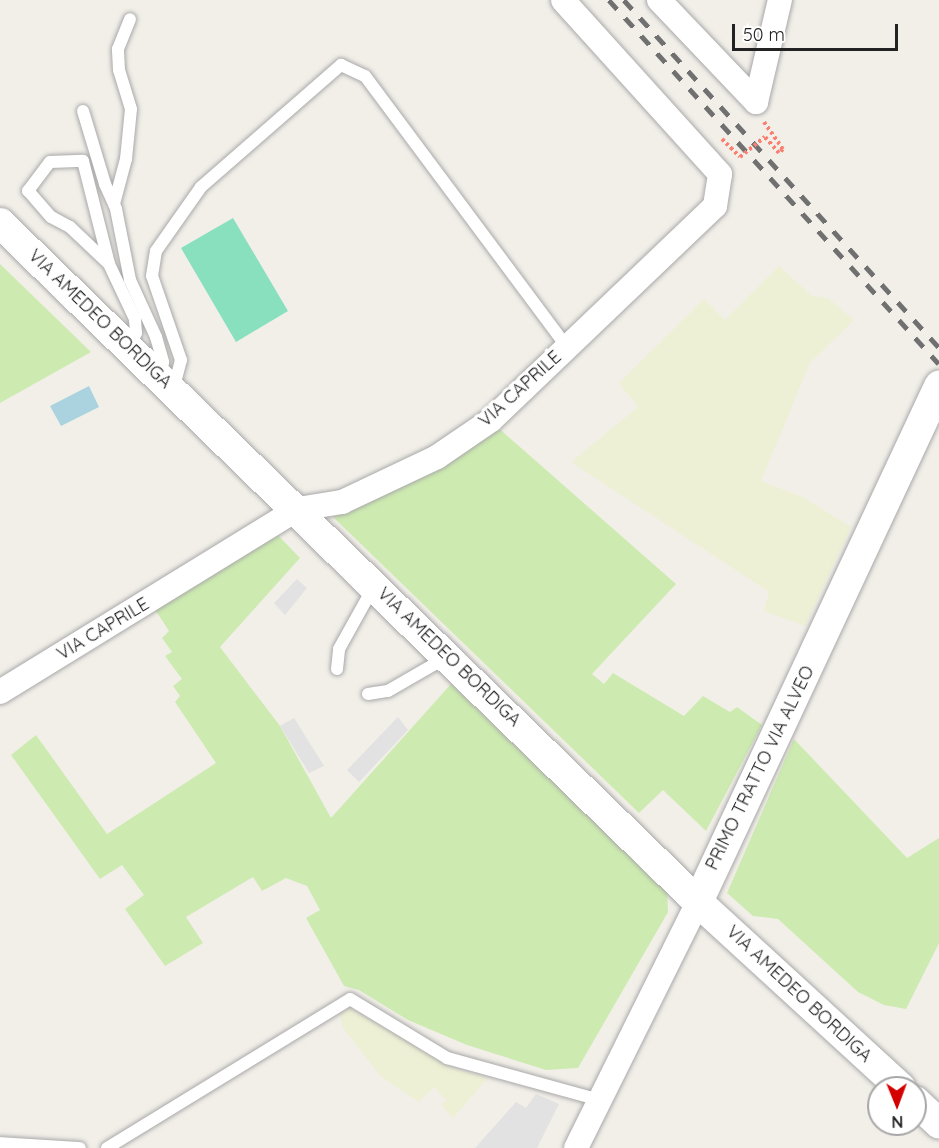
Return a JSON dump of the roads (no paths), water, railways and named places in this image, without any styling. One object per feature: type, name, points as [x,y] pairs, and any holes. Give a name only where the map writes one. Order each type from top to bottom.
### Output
[{"type":"street","name":"VIA CAPRILE","points":[[0,692],[298,509],[342,502],[437,457],[491,420],[567,346],[696,228],[715,206],[720,174],[563,0]]},
{"type":"street","points":[[659,0],[756,102],[780,0]]},
{"type":"street","name":"VIA AMEDEO BORDIGA","points":[[0,223],[298,509],[698,902],[888,1076]]},
{"type":"street","name":"PRIMO TRATTO VIA ALVEO","points":[[576,1148],[698,902],[939,386]]},
{"type":"street","points":[[927,1112],[939,1123]]},
{"type":"lane","points":[[114,204],[126,159],[131,109],[119,70],[118,49],[130,19]]},
{"type":"lane","points":[[166,384],[181,360],[152,276],[156,251],[201,187],[340,65],[365,76],[567,346]]},
{"type":"lane","points":[[83,111],[114,204],[130,280],[156,337],[166,384]]},
{"type":"lane","points":[[109,264],[70,227],[51,217],[28,191],[51,162],[83,161],[109,264],[135,319],[136,333],[129,347]]},
{"type":"lane","points":[[337,669],[339,649],[375,585]]},
{"type":"lane","points":[[368,694],[388,692],[448,657]]},
{"type":"lane","points":[[107,1148],[350,999],[447,1058],[600,1100]]},
{"type":"lane","points":[[0,1143],[80,1148]]},
{"type":"water","points":[[89,386],[99,407],[61,426],[50,406]]},
{"type":"railway","points":[[609,0],[939,364]]},
{"type":"railway","points":[[624,0],[939,347]]}]
